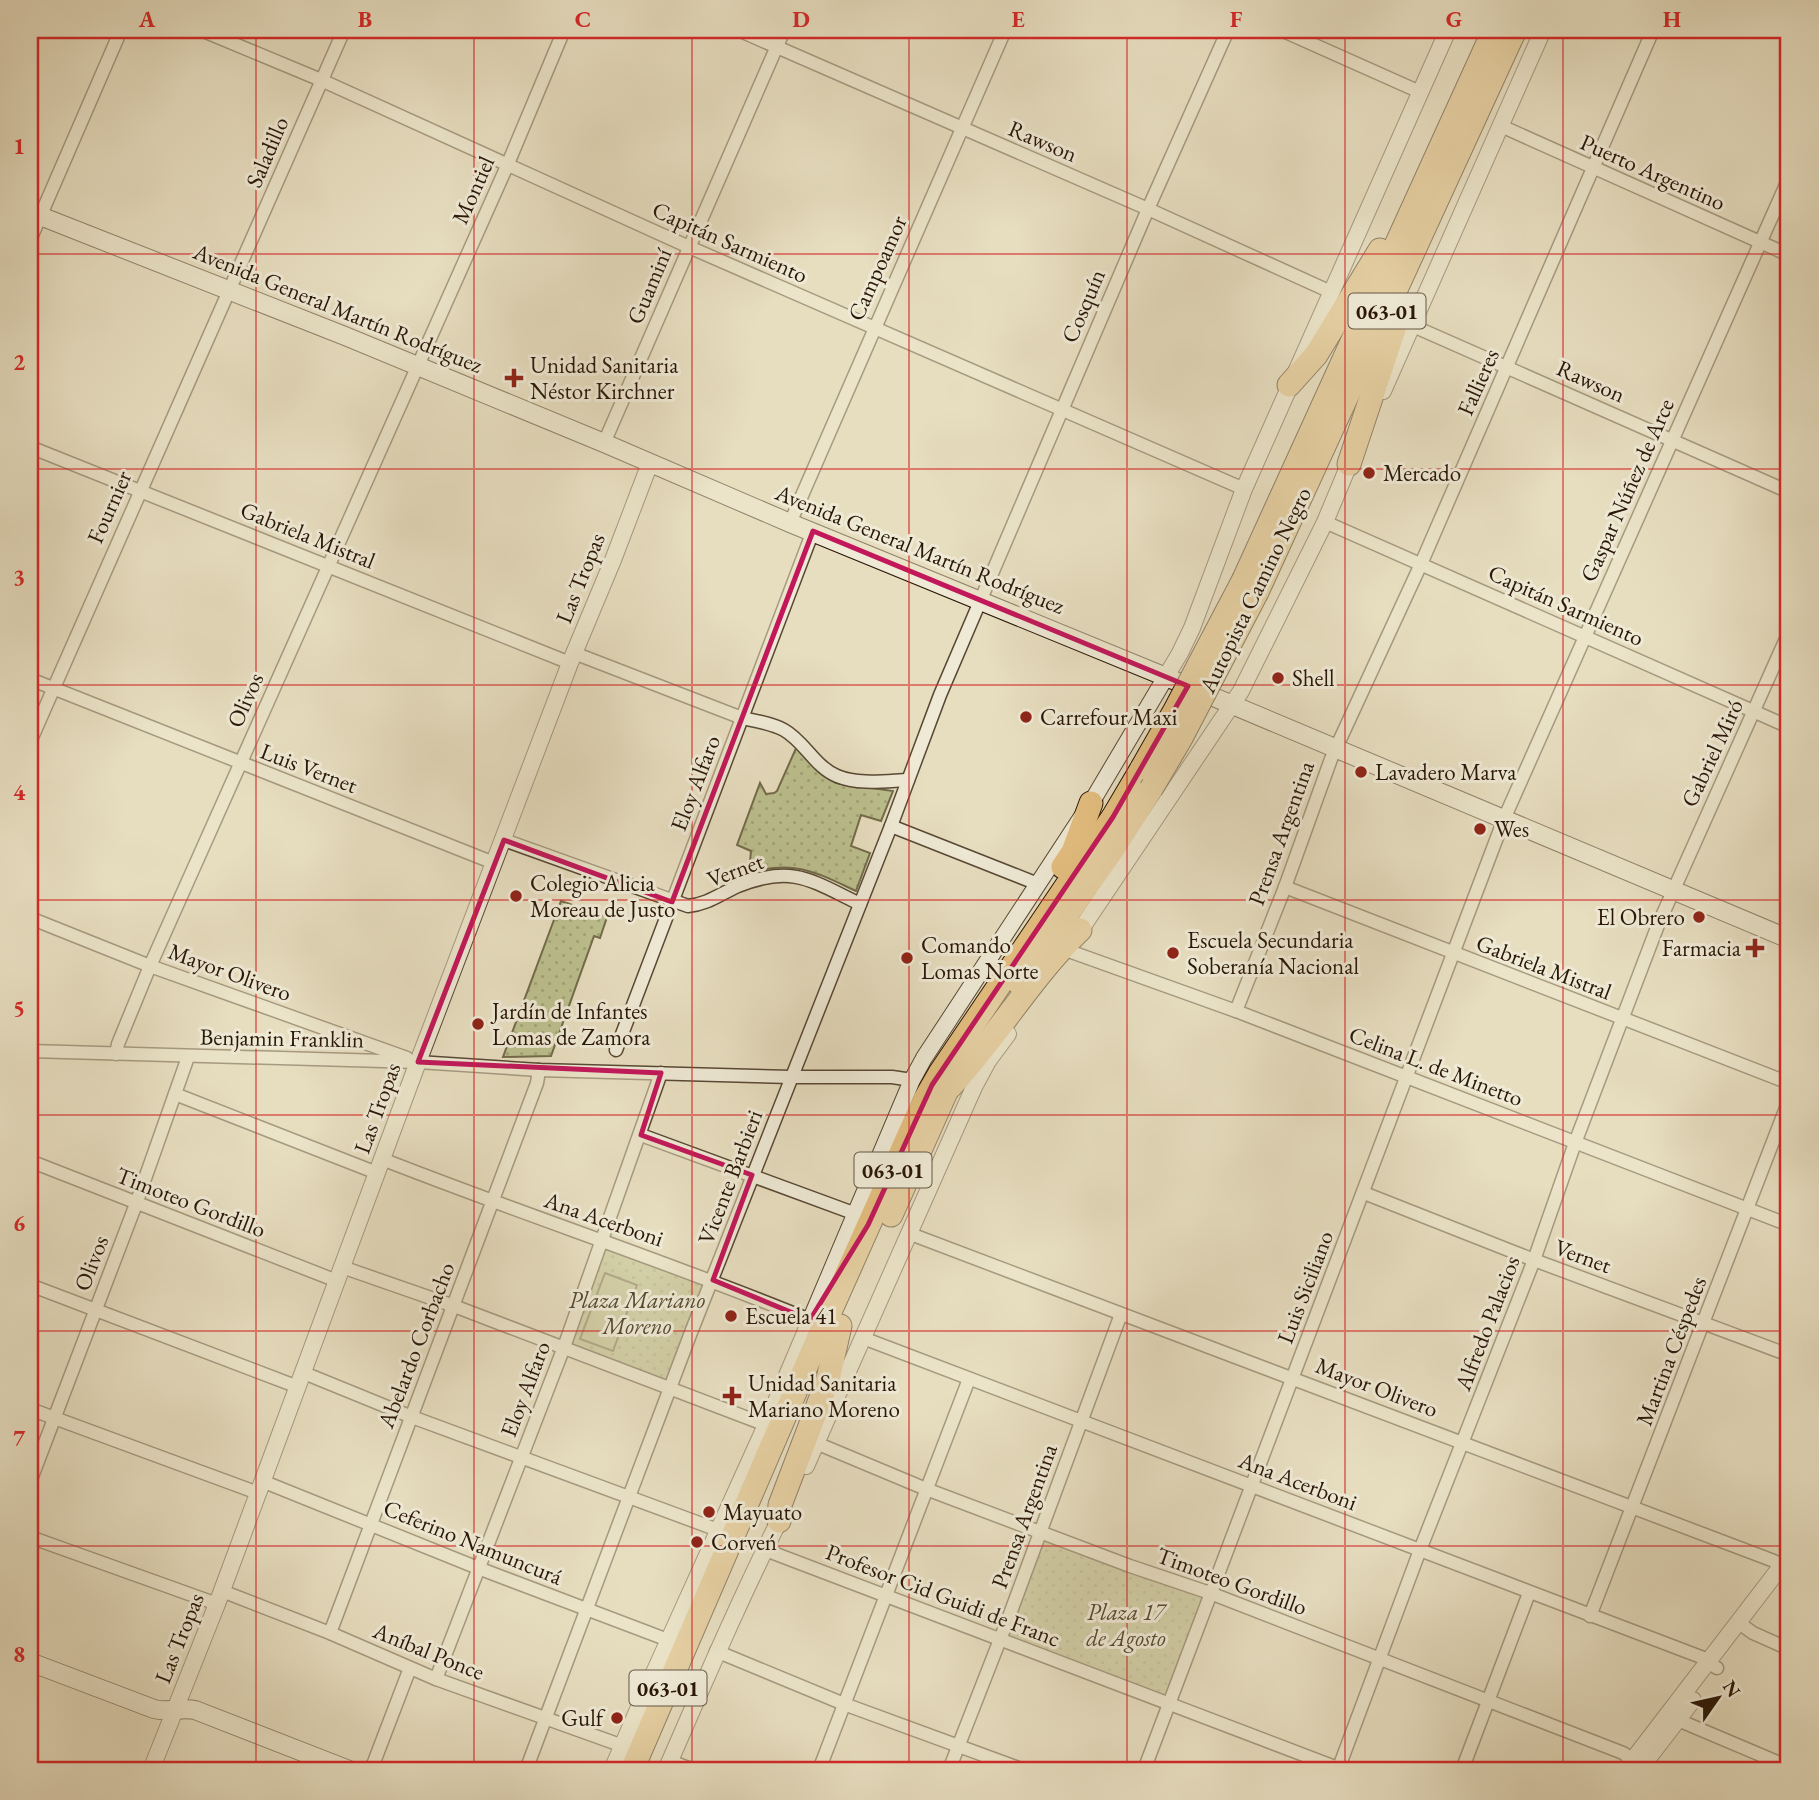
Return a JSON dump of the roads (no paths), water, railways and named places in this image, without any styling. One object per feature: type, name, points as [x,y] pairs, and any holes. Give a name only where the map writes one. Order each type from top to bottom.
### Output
[{"type":"highway","name":"Autopista Camino Negro","points":[[632,1770],[862,1219],[925,1099],[971,1027],[1113,817],[1181,738],[1431,167],[1494,30]]},
{"type":"highway","name":"Autopista Camino Negro","points":[[1250,585],[1477,116],[1515,30]]},
{"type":"highway","points":[[1349,464],[1408,286],[1477,116]]},
{"type":"highway","points":[[1289,385],[1317,355],[1431,167]]},
{"type":"highway","name":"Autopista Camino Negro","points":[[647,1770],[840,1326],[946,1092],[979,1039],[1098,870],[1146,778]]},
{"type":"highway","points":[[971,1027],[976,1008],[1073,852],[1091,803]]},
{"type":"highway","points":[[946,1092],[978,1056],[1048,963],[1080,930]]},
{"type":"highway","points":[[810,1320],[819,1314],[862,1219]]},
{"type":"highway","points":[[779,1521],[780,1504],[828,1379],[840,1326]]},
{"type":"main road","name":"Avenida General Martín Rodríguez","points":[[35,214],[230,290],[604,443],[1789,939]]},
{"type":"main road","points":[[30,1662],[154,1709],[195,1710],[349,1770]]},
{"type":"street","points":[[30,240],[35,214],[121,30]]},
{"type":"street","name":"Capitán Sarmiento","points":[[201,30],[321,80],[689,247],[1244,489]]},
{"type":"street","name":"Saladillo","points":[[230,290],[344,30]]},
{"type":"street","name":"Montiel","points":[[417,366],[507,166],[564,30]]},
{"type":"street","name":"Rawson","points":[[738,30],[1331,292]]},
{"type":"street","name":"Guaminí","points":[[604,443],[784,30]]},
{"type":"street","name":"Campoamor","points":[[790,523],[1004,30]]},
{"type":"street","name":"Cosquín","points":[[979,600],[1228,30]]},
{"type":"street","points":[[1281,30],[1420,92]]},
{"type":"street","points":[[641,1135],[862,1219],[912,1080],[1091,803],[1192,628],[1244,489],[1448,30]]},
{"type":"street","points":[[694,1770],[668,1766],[716,1651],[816,1443],[982,1071],[1233,705],[1325,522],[1543,30]]},
{"type":"street","name":"Fallieres","points":[[1336,748],[1508,367],[1653,30]]},
{"type":"street","name":"Puerto Argentino","points":[[1500,126],[1789,255]]},
{"type":"street","name":"Gaspar Núñez de Arce","points":[[1504,819],[1789,178]]},
{"type":"street","name":"Fournier","points":[[30,742],[230,290]]},
{"type":"street","name":"Rawson","points":[[1413,326],[1789,492]]},
{"type":"street","name":"Olivos","points":[[117,1054],[118,1044],[150,966],[417,366]]},
{"type":"street","name":"Gabriela Mistral","points":[[30,447],[328,566],[572,658],[742,718],[785,730],[826,770],[835,775],[858,781],[908,780]]},
{"type":"street","name":"Las Tropas","points":[[151,1770],[219,1598],[418,1062],[572,658],[614,560],[650,463]]},
{"type":"street","name":"Capitán Sarmiento","points":[[1325,522],[1789,727]]},
{"type":"street","name":"Eloy Alfaro","points":[[616,1050],[813,531]]},
{"type":"street","name":"Vicente Barbieri","points":[[526,1770],[752,1175],[979,600]]},
{"type":"street","name":"Gabriel Miró","points":[[1672,890],[1789,632]]},
{"type":"street","name":"Luis Vernet","points":[[30,679],[494,863]]},
{"type":"street","name":"Prensa Argentina","points":[[1236,1011],[1336,748]]},
{"type":"street","name":"Luis Siciliano","points":[[1143,1770],[1504,819]]},
{"type":"street","points":[[891,826],[1038,884]]},
{"type":"street","name":"Vernet","points":[[504,840],[688,906],[701,905],[742,885],[782,875],[821,883],[860,904]]},
{"type":"street","name":"Gabriela Mistral","points":[[1285,887],[1789,1083]]},
{"type":"street","name":"Alfredo Palacios","points":[[1340,1770],[1420,1550],[1534,1261],[1575,1143],[1672,890]]},
{"type":"street","name":"Mayor Olivero","points":[[30,918],[150,966],[418,1062]]},
{"type":"street","name":"Celina L. de Minetto","points":[[1066,950],[1236,1011],[1789,1225]]},
{"type":"street","name":"Benjamin Franklin","points":[[30,1051],[418,1062],[539,1070],[892,1077],[912,1080]]},
{"type":"street","name":"Olivos","points":[[30,1482],[136,1204],[188,1057]]},
{"type":"street","name":"Abelardo Corbacho","points":[[330,1633],[537,1083],[539,1070]]},
{"type":"street","name":"Eloy Alfaro","points":[[436,1679],[564,1347],[661,1073]]},
{"type":"street","name":"Ana Acerboni","points":[[175,1094],[602,1240],[713,1280],[810,1320]]},
{"type":"street","name":"Martina Céspedes","points":[[1590,1616],[1705,1324],[1789,1100]]},
{"type":"street","name":"Timoteo Gordillo","points":[[30,1161],[136,1204],[339,1274],[454,1306],[766,1425]]},
{"type":"street","name":"Vernet","points":[[1364,1193],[1534,1261],[1789,1355]]},
{"type":"street","name":"Mayor Olivero","points":[[908,1233],[1787,1566]]},
{"type":"street","points":[[30,1285],[412,1417],[718,1530]]},
{"type":"street","name":"Prensa Argentina","points":[[949,1770],[1121,1314]]},
{"type":"street","points":[[612,1770],[810,1320]]},
{"type":"street","name":"Ana Acerboni","points":[[863,1338],[1701,1657],[1712,1665]]},
{"type":"street","points":[[819,1770],[970,1379]]},
{"type":"street","name":"Ceferino Namuncurá","points":[[30,1409],[370,1523],[478,1568],[668,1640]]},
{"type":"street","name":"Timoteo Gordillo","points":[[816,1443],[926,1489],[1210,1593],[1623,1753],[1632,1767]]},
{"type":"street","name":"Aníbal Ponce","points":[[30,1537],[330,1633],[436,1679],[623,1745]]},
{"type":"street","name":"Profesor Cid Guidi de Franc","points":[[763,1549],[1340,1770]]},
{"type":"street","points":[[1632,1767],[1787,1566]]},
{"type":"street","points":[[1462,1770],[1529,1593]]},
{"type":"street","points":[[1743,1626],[1789,1649]]},
{"type":"street","points":[[716,1651],[844,1704],[1024,1770]]},
{"type":"street","points":[[1632,1767],[1678,1720],[1712,1665]]},
{"type":"street","points":[[371,1770],[410,1668]]},
{"type":"street","points":[[1678,1720],[1789,1767]]},
{"type":"place","name":"Unidad Sanitaria Néstor Kirchner","points":[[514,378]]},
{"type":"place","name":"Mercado","points":[[1369,473]]},
{"type":"place","name":"Shell","points":[[1278,678]]},
{"type":"place","name":"Carrefour Maxi","points":[[1026,717]]},
{"type":"place","name":"Lavadero Marva","points":[[1361,772]]},
{"type":"place","name":"Wes","points":[[1480,829]]},
{"type":"place","name":"Colegio Alicia Moreau de Justo","points":[[516,896]]},
{"type":"place","name":"El Obrero","points":[[1699,917]]},
{"type":"place","name":"Farmacia","points":[[1755,948]]},
{"type":"place","name":"Escuela Secundaria Soberanía Nacional","points":[[1173,953]]},
{"type":"place","name":"Comando Lomas Norte","points":[[907,958]]},
{"type":"place","name":"Jardín de Infantes Lomas de Zamora","points":[[478,1024]]},
{"type":"place","name":"Escuela 41","points":[[731,1316]]},
{"type":"place","name":"Unidad Sanitaria Mariano Moreno","points":[[732,1396]]},
{"type":"place","name":"Mayuato","points":[[709,1512]]},
{"type":"place","name":"Corveń","points":[[697,1542]]},
{"type":"place","name":"Gulf","points":[[617,1718]]},
{"type":"park label","name":"Plaza Mariano Moreno","points":[[637,1313]]},
{"type":"park label","name":"Plaza 17 de Agosto","points":[[1126,1625]]}]
